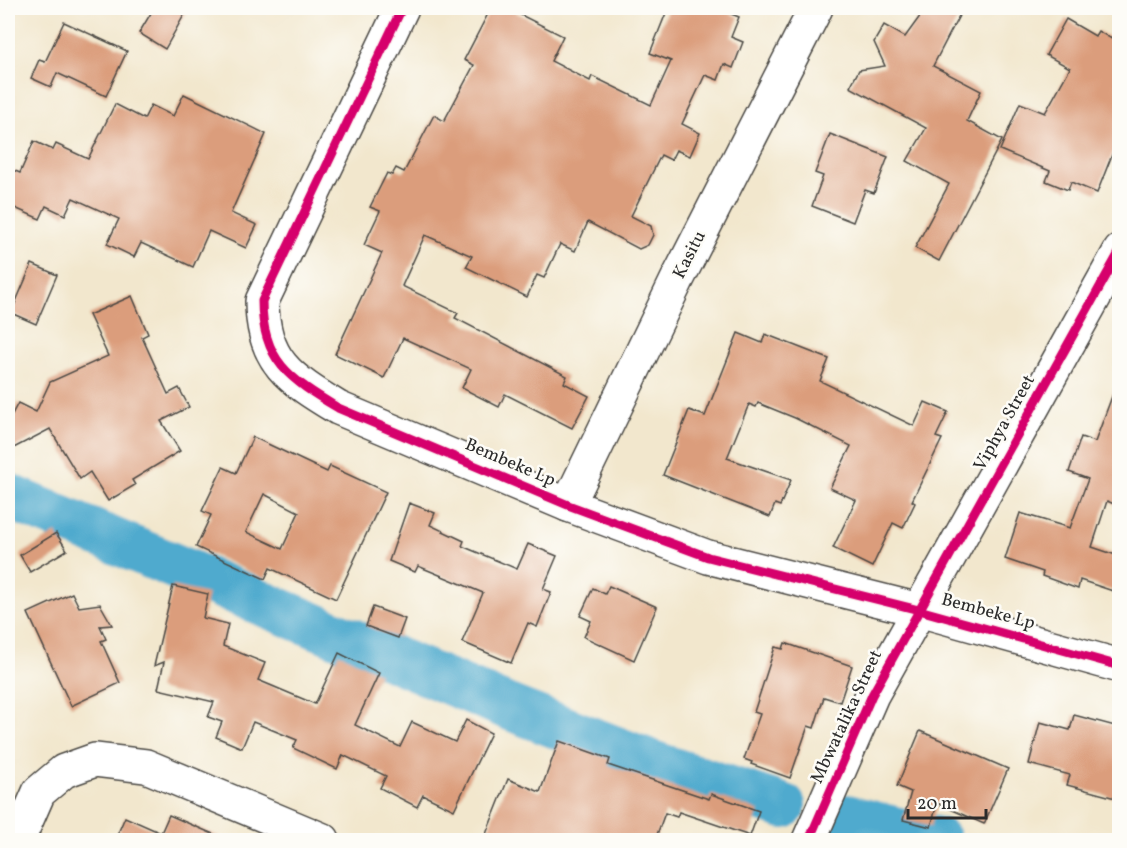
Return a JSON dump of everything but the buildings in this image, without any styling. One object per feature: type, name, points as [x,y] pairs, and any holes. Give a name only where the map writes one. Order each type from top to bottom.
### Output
[{"type":"street","name":"Bembeke Lp","points":[[402,8],[262,301],[265,333],[282,369],[305,388],[338,408],[568,505],[708,557],[919,610],[1119,666]]},
{"type":"street","name":"Kasitu","points":[[568,505],[677,280],[816,8]]},
{"type":"street","name":"Viphya Street","points":[[919,610],[1119,251]]},
{"type":"street","name":"Mbwatalika Street","points":[[809,840],[872,695],[919,610]]},
{"type":"street","points":[[18,840],[39,792],[64,771],[95,760],[146,766],[323,840]]},
{"type":"waterway","points":[[8,496],[513,709],[655,764],[783,806]]},
{"type":"waterway","points":[[847,817],[938,840]]},
{"type":"cycle path","points":[[402,8],[262,301],[263,322],[273,354],[293,377],[338,408],[568,505],[708,557],[919,610],[1120,666]]},
{"type":"cycle path","points":[[809,840],[872,695],[1120,251]]}]
